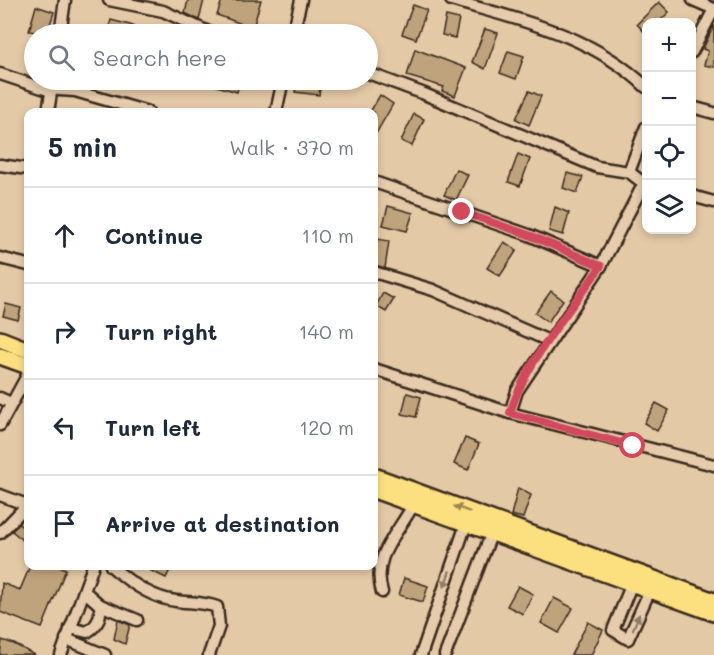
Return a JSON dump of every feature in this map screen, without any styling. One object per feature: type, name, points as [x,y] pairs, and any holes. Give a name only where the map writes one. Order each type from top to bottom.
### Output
[{"type":"highway","points":[[0,339],[24,348]]},
{"type":"highway","points":[[0,356],[24,365]]},
{"type":"highway","points":[[378,477],[714,601]]},
{"type":"highway","points":[[378,492],[714,613]]},
{"type":"street","points":[[61,24],[65,0]]},
{"type":"street","points":[[109,0],[163,11],[191,24]]},
{"type":"street","points":[[295,24],[301,0]]},
{"type":"street","points":[[451,0],[566,34],[620,63],[642,83]]},
{"type":"street","points":[[693,0],[714,9],[696,44]]},
{"type":"street","points":[[0,74],[24,81]]},
{"type":"street","points":[[378,77],[597,167],[629,172],[642,183]]},
{"type":"street","points":[[49,108],[52,90]]},
{"type":"street","points":[[75,90],[134,108]]},
{"type":"street","points":[[277,108],[281,90]]},
{"type":"street","points":[[696,108],[714,113]]},
{"type":"street","points":[[629,172],[642,138]]},
{"type":"street","points":[[0,165],[24,168]]},
{"type":"street","points":[[378,183],[529,235],[601,266]]},
{"type":"street","points":[[510,413],[517,391],[601,266],[642,191]]},
{"type":"street","points":[[696,197],[714,202]]},
{"type":"street","points":[[0,258],[24,264]]},
{"type":"street","points":[[378,273],[433,290],[549,341]]},
{"type":"street","points":[[378,370],[510,413],[714,465]]},
{"type":"street","points":[[0,425],[24,381]]},
{"type":"street","points":[[0,398],[11,403]]},
{"type":"street","points":[[0,495],[24,503]]},
{"type":"street","points":[[382,592],[378,578],[382,559],[392,537],[413,506]]},
{"type":"street","points":[[0,533],[24,508]]},
{"type":"street","points":[[420,655],[466,524]]},
{"type":"street","points":[[445,655],[492,532]]},
{"type":"street","points":[[61,655],[92,570]]},
{"type":"street","points":[[116,570],[135,584],[162,599],[204,603],[217,607],[219,626],[209,655]]},
{"type":"street","points":[[632,583],[613,630],[628,639],[650,590]]},
{"type":"street","points":[[84,591],[100,605],[137,620]]},
{"type":"street","points":[[70,628],[87,632],[95,627],[101,617],[100,605]]},
{"type":"street","points":[[66,639],[105,655]]},
{"type":"building","points":[[188,0],[204,0],[199,20],[185,13]]},
{"type":"building","points":[[222,0],[261,0],[254,24],[242,24],[217,15]]},
{"type":"building","points":[[659,2],[669,12],[663,18],[643,18]]},
{"type":"building","points":[[413,5],[427,10],[416,39],[402,34]]},
{"type":"building","points":[[36,6],[54,12],[50,24],[31,24]]},
{"type":"building","points":[[446,16],[459,19],[455,38],[442,35]]},
{"type":"building","points":[[642,19],[642,30],[637,24]]},
{"type":"building","points":[[111,20],[126,24],[110,24]]},
{"type":"building","points":[[714,25],[714,67],[704,65],[708,51],[703,49]]},
{"type":"building","points":[[485,29],[498,33],[485,69],[472,62]]},
{"type":"building","points":[[415,49],[466,68],[455,96],[442,91],[444,87],[407,76]]},
{"type":"building","points":[[508,51],[524,56],[516,79],[500,73]]},
{"type":"building","points":[[295,90],[320,90],[319,95],[295,92]]},
{"type":"building","points":[[529,91],[541,96],[529,125],[516,119]]},
{"type":"building","points":[[380,95],[393,104],[378,130],[378,108],[372,108]]},
{"type":"building","points":[[414,114],[424,119],[412,146],[401,141]]},
{"type":"building","points":[[518,154],[530,159],[520,186],[508,182]]},
{"type":"building","points":[[456,169],[468,175],[456,200],[444,195]]},
{"type":"building","points":[[567,173],[583,177],[577,193],[563,188]]},
{"type":"building","points":[[388,206],[413,213],[407,231],[383,225]]},
{"type":"building","points":[[555,207],[569,213],[563,235],[549,231]]},
{"type":"building","points":[[378,239],[389,241],[385,268],[378,266]]},
{"type":"building","points":[[504,242],[517,250],[500,276],[487,268]]},
{"type":"building","points":[[551,291],[563,300],[548,322],[535,313]]},
{"type":"building","points":[[383,293],[394,299],[386,312],[378,307]]},
{"type":"building","points":[[6,304],[21,308],[18,320],[3,316]]},
{"type":"building","points":[[407,393],[421,397],[416,417],[402,414]]},
{"type":"building","points":[[656,403],[669,410],[657,431],[644,423]]},
{"type":"building","points":[[465,438],[479,444],[468,470],[454,464]]},
{"type":"building","points":[[518,488],[531,495],[523,518],[511,515]]},
{"type":"building","points":[[19,524],[24,528],[24,541],[12,531]]},
{"type":"building","points":[[28,570],[66,570],[42,628],[0,612],[2,583],[20,590]]},
{"type":"building","points":[[149,570],[170,570],[166,578]]},
{"type":"building","points":[[404,578],[428,586],[423,602],[399,595]]},
{"type":"building","points":[[518,586],[533,594],[523,614],[507,606]]},
{"type":"building","points":[[554,598],[573,608],[559,633],[541,623]]},
{"type":"building","points":[[118,620],[130,625],[125,644],[114,639]]},
{"type":"building","points":[[588,622],[603,630],[591,655],[571,655]]},
{"type":"building","points":[[2,640],[14,644],[35,655],[0,655]]},
{"type":"route","points":[[462,212],[529,235],[601,266],[531,368],[517,391],[510,413],[633,446]]}]
